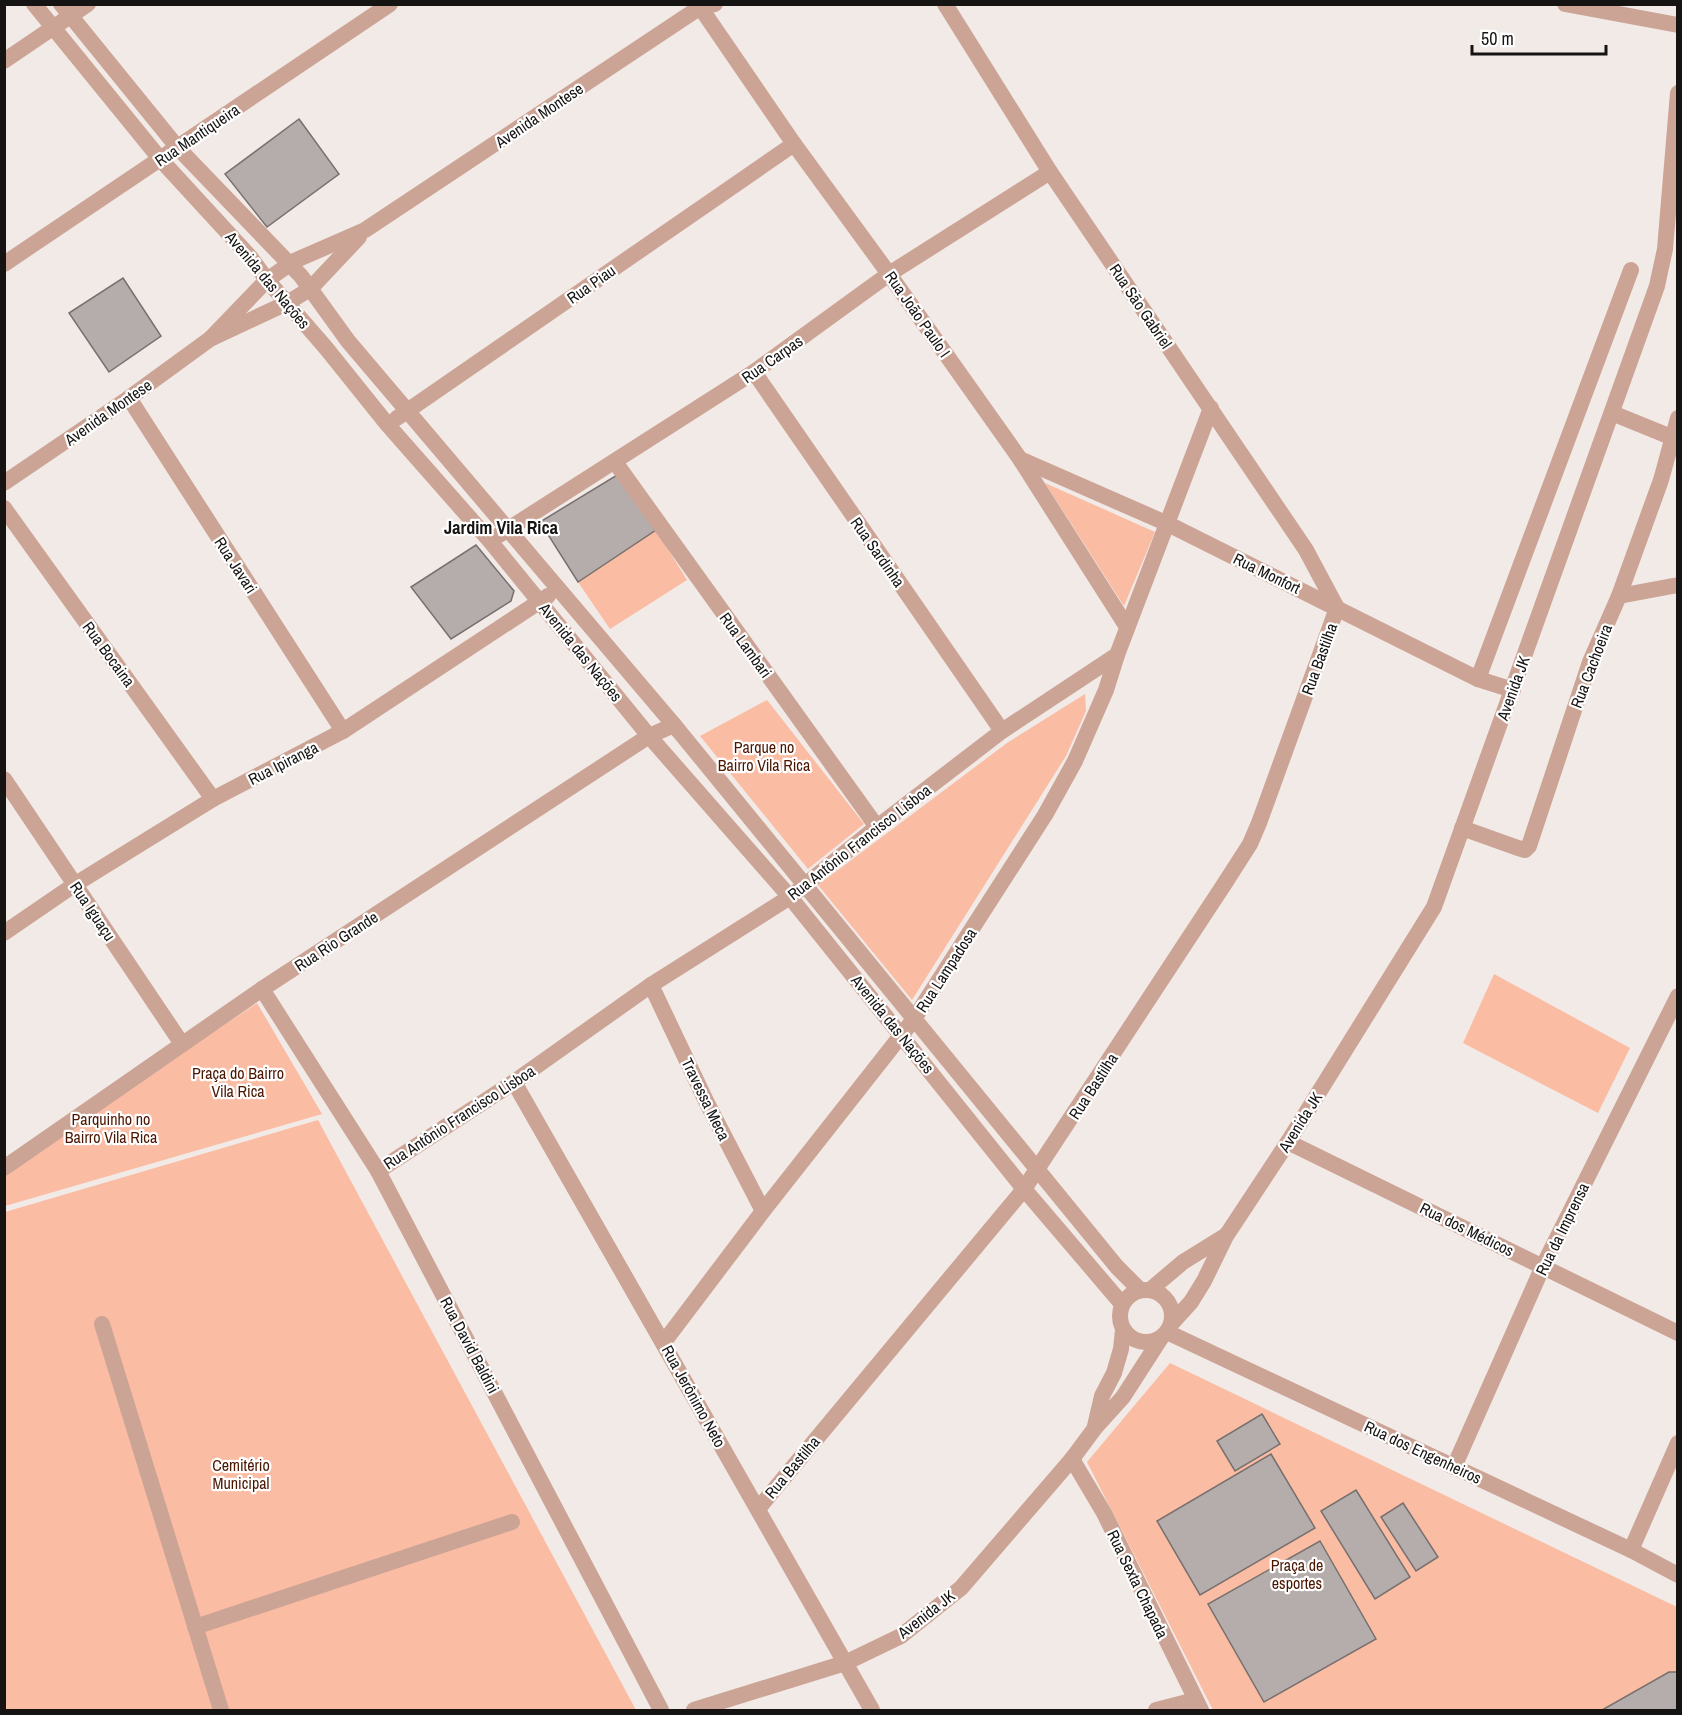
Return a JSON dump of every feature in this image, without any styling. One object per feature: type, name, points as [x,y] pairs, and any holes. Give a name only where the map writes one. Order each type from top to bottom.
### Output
[{"type":"street","name":"Avenida das Nações","points":[[34,4],[161,160],[250,258],[387,424],[490,541],[649,736],[790,897],[1024,1189],[1122,1304]]},
{"type":"street","points":[[4,61],[54,29],[66,10],[88,4]]},
{"type":"street","name":"Rua Mantiqueira","points":[[4,264],[390,4]]},
{"type":"street","name":"Rua São Gabriel","points":[[945,4],[1050,172],[1306,550],[1337,608]]},
{"type":"street","points":[[1565,4],[1677,25]]},
{"type":"street","name":"Rua João Paulo I","points":[[704,6],[794,144],[890,274],[1020,459],[1127,627]]},
{"type":"street","name":"Avenida Montese","points":[[4,483],[129,398],[210,339],[267,280],[291,264],[365,230],[704,6]]},
{"type":"street","name":"Avenida das Nações","points":[[66,10],[178,148],[262,237],[291,264],[348,341],[406,412],[674,725],[1117,1267],[1145,1290]]},
{"type":"street","name":"Avenida JK","points":[[694,1710],[845,1663],[901,1636],[961,1588],[1123,1397],[1166,1331],[1191,1302],[1226,1236],[1288,1142],[1434,907],[1657,286],[1674,191],[1677,93]]},
{"type":"street","name":"Rua Piau","points":[[387,424],[794,144]]},
{"type":"street","name":"Rua Carpas","points":[[490,541],[754,372],[890,274],[1050,172]]},
{"type":"street","name":"Avenida Montese","points":[[210,339],[287,303],[310,289],[365,230]]},
{"type":"street","points":[[1478,679],[1631,270]]},
{"type":"street","name":"Rua Sardinha","points":[[754,372],[1002,731]]},
{"type":"street","name":"Rua Javari","points":[[129,398],[343,731]]},
{"type":"street","points":[[1117,655],[1211,408]]},
{"type":"street","points":[[1612,413],[1674,437]]},
{"type":"street","name":"Rua Cachoeira","points":[[1462,828],[1525,850],[1529,846],[1590,662],[1619,596],[1661,480],[1674,437],[1677,418]]},
{"type":"street","name":"Rua Monfort","points":[[1020,459],[1168,524],[1478,679],[1513,690]]},
{"type":"street","name":"Rua Lambari","points":[[615,462],[877,827]]},
{"type":"street","name":"Rua Bocaina","points":[[4,508],[213,799]]},
{"type":"street","points":[[1619,596],[1677,585]]},
{"type":"street","name":"Rua Ipiranga","points":[[4,933],[74,885],[213,799],[343,731],[559,590]]},
{"type":"street","name":"Rua Bastilha","points":[[758,1509],[1024,1189],[1250,844],[1337,608]]},
{"type":"street","name":"Rua Antônio Francisco Lisboa","points":[[378,1171],[514,1082],[651,985],[790,897],[1002,731],[1117,655]]},
{"type":"street","name":"Rua Lampadosa","points":[[664,1342],[763,1211],[914,1019],[1045,815],[1075,761],[1106,690],[1117,655]]},
{"type":"street","name":"Rua Rio Grande","points":[[4,1168],[262,989],[649,736],[674,725]]},
{"type":"street","name":"Rua Iguaçu","points":[[4,778],[182,1044]]},
{"type":"street","name":"Travessa Meca","points":[[651,985],[706,1101],[763,1211]]},
{"type":"street","name":"Rua David Baldini","points":[[262,989],[378,1171],[661,1710]]},
{"type":"street","name":"Rua da Imprensa","points":[[1454,1467],[1543,1266],[1677,996]]},
{"type":"street","name":"Rua Jerônimo Neto","points":[[514,1082],[872,1710]]},
{"type":"street","name":"Rua dos Médicos","points":[[1288,1142],[1677,1333]]},
{"type":"street","name":"Avenida JK","points":[[1145,1290],[1183,1262],[1226,1236]]},
{"type":"street","points":[[1145,1290],[1159,1293],[1166,1298],[1172,1315],[1166,1331],[1145,1342],[1136,1341],[1123,1330],[1119,1313],[1126,1298],[1145,1290]]},
{"type":"street","points":[[102,1324],[221,1710]]},
{"type":"street","name":"Avenida JK","points":[[1095,1428],[1101,1396],[1114,1373],[1121,1349],[1123,1330]]},
{"type":"street","name":"Rua dos Engenheiros","points":[[1166,1331],[1630,1550],[1677,1575]]},
{"type":"street","points":[[1630,1550],[1677,1443]]},
{"type":"street","name":"Rua Sexta Chapada","points":[[1072,1459],[1104,1513],[1198,1705]]},
{"type":"street","points":[[195,1627],[512,1522]]},
{"type":"street","points":[[1156,1710],[1198,1705]]},
{"type":"green space","points":[[1045,483],[1155,532],[1124,606]]},
{"type":"green space","points":[[656,530],[687,580],[610,629],[578,582]]},
{"type":"green space","points":[[1085,694],[1086,711],[1066,756],[912,1000],[818,885],[1007,743]]},
{"type":"green space","name":"Parque no Bairro Vila Rica","points":[[767,700],[864,824],[808,869],[700,736]]},
{"type":"green space","points":[[1494,974],[1630,1048],[1598,1113],[1463,1043]]},
{"type":"green space","name":"Praça do Bairro Vila Rica","points":[[257,1003],[322,1114],[5,1206],[5,1171]]},
{"type":"green space","name":"Cemitério Municipal","points":[[318,1120],[636,1710],[5,1710],[5,1212]]},
{"type":"green space","name":"Praça de esportes","points":[[1170,1363],[1677,1607],[1677,1710],[1213,1710],[1087,1462]]},
{"type":"building","points":[[299,119],[339,174],[267,227],[225,174]]},
{"type":"building","points":[[123,278],[161,336],[109,372],[69,313]]},
{"type":"building","points":[[622,472],[656,530],[578,582],[540,522]]},
{"type":"building","points":[[476,545],[514,591],[511,601],[451,639],[411,587]]},
{"type":"building","points":[[1262,1414],[1280,1444],[1235,1471],[1217,1441]]},
{"type":"building","points":[[1271,1454],[1315,1528],[1200,1595],[1157,1521]]},
{"type":"building","points":[[1356,1490],[1410,1577],[1375,1599],[1321,1511]]},
{"type":"building","points":[[1403,1503],[1438,1557],[1416,1571],[1381,1517]]},
{"type":"building","points":[[1320,1541],[1376,1639],[1264,1702],[1208,1604]]},
{"type":"building","points":[[1669,1672],[1678,1672],[1678,1710],[1602,1710]]},
{"type":"district","name":"Jardim Vila Rica","points":[[501,528]]},
{"type":"park label","name":"Parquinho no Bairro Vila Rica","points":[[111,1128]]}]
